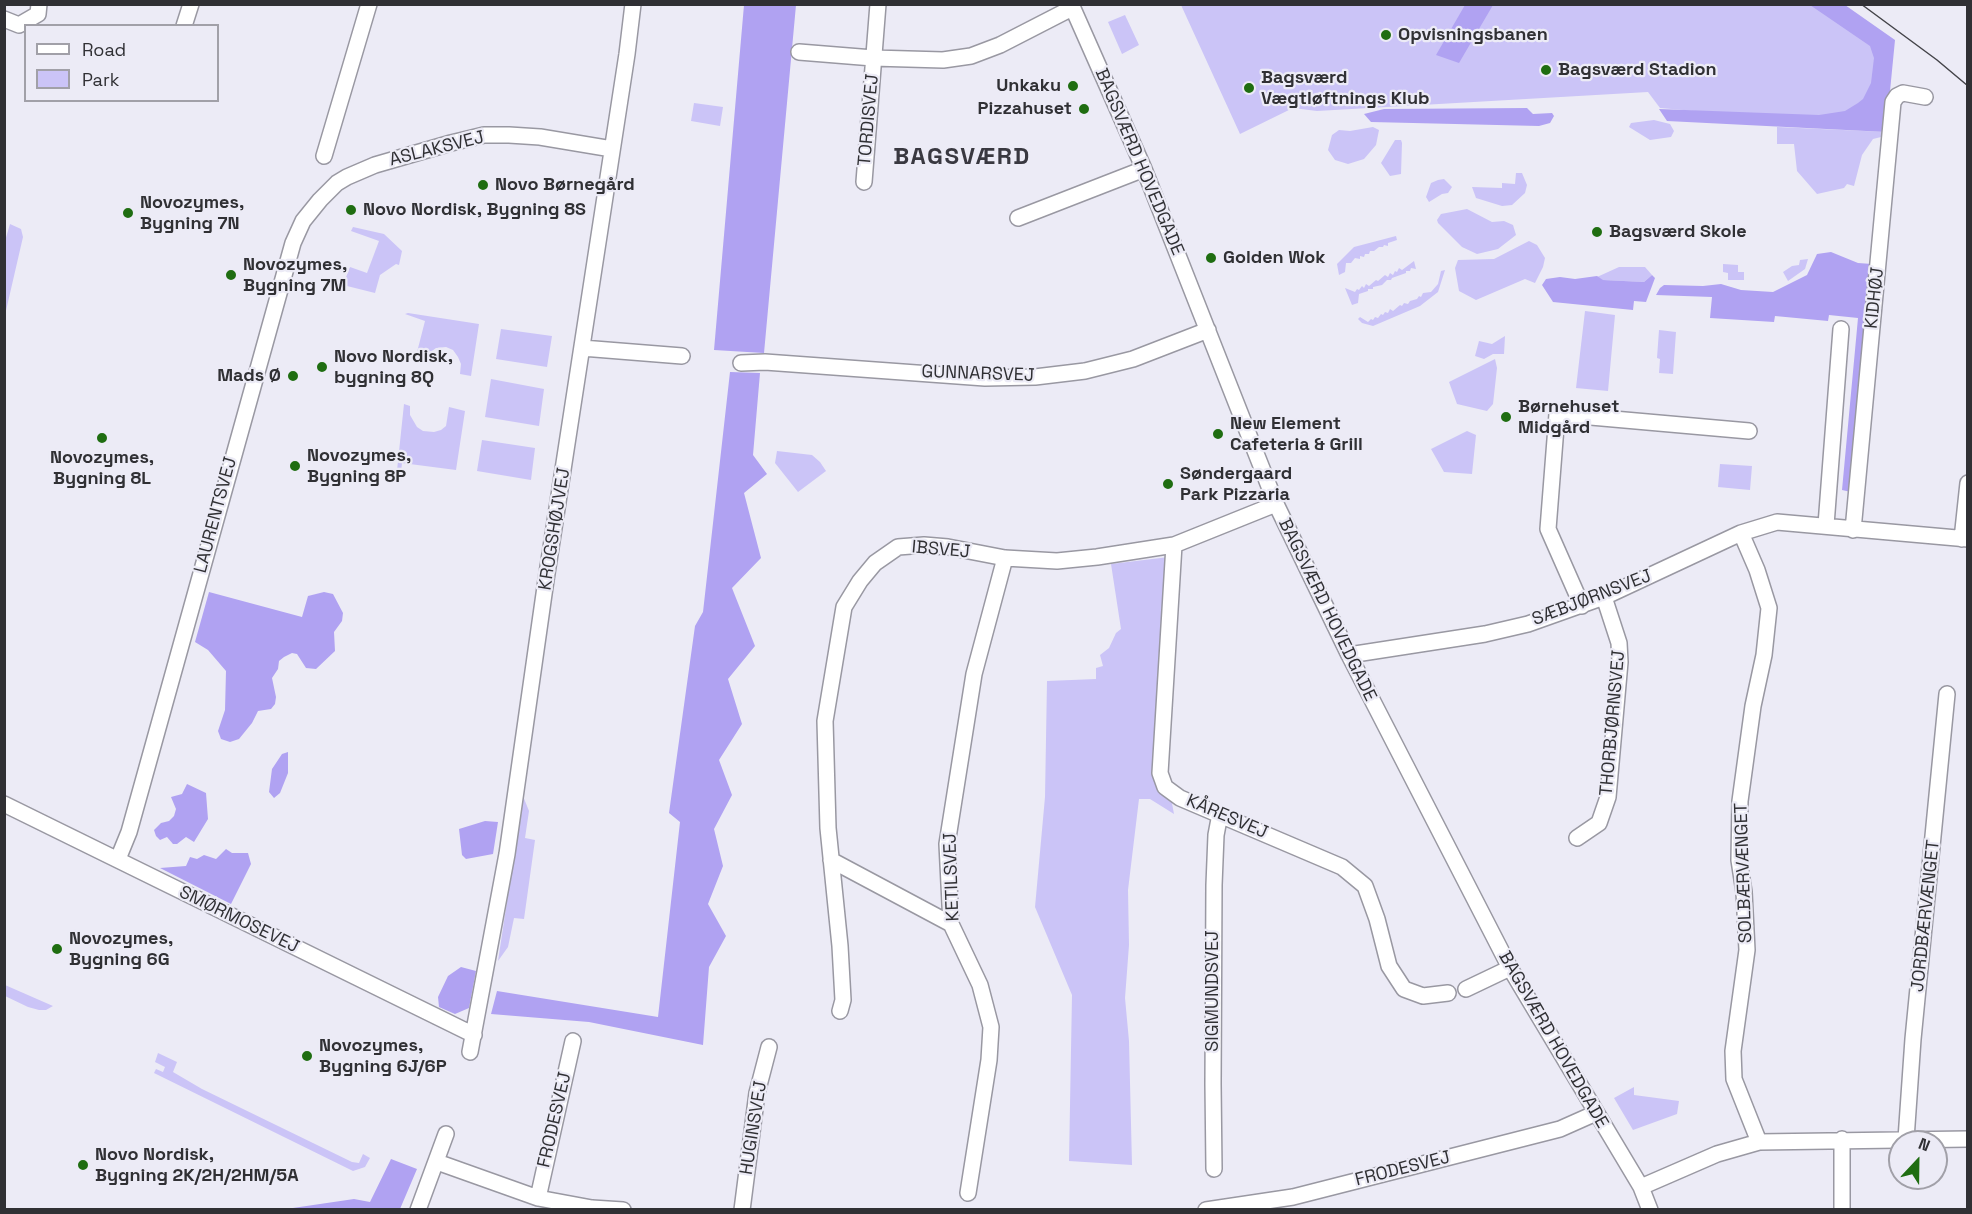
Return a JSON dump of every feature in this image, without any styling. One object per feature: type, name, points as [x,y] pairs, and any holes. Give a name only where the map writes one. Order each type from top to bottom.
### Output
[{"type":"street","points":[[4,19],[19,26],[38,14],[39,4]]},
{"type":"street","points":[[185,24],[191,4]]},
{"type":"street","points":[[324,156],[369,4]]},
{"type":"street","name":"KROGSHØJVEJ","points":[[470,1052],[507,854],[633,4]]},
{"type":"street","name":"TORDISVEJ","points":[[864,182],[878,4]]},
{"type":"street","name":"TORDISVEJ","points":[[799,52],[873,58],[944,60],[971,56],[1000,45],[1071,6]]},
{"type":"street","name":"BAGSVÆRD HOVEDGADE","points":[[1071,6],[1144,169],[1276,504],[1349,655],[1510,968],[1641,1187],[1650,1209]]},
{"type":"street","name":"KIDHØJ","points":[[1853,530],[1893,102],[1903,93],[1925,97]]},
{"type":"street","name":"ASLAKSVEJ","points":[[337,183],[375,165],[484,135],[540,137],[612,148]]},
{"type":"street","points":[[1018,218],[1144,169]]},
{"type":"street","name":"LAURENTSVEJ","points":[[118,859],[129,832],[293,243],[303,221],[337,183]]},
{"type":"street","points":[[1826,525],[1841,328]]},
{"type":"street","name":"GUNNARSVEJ","points":[[741,363],[765,362],[985,378],[1035,377],[1085,371],[1133,359],[1208,330]]},
{"type":"street","points":[[582,348],[682,356]]},
{"type":"street","points":[[1582,606],[1548,529],[1557,414],[1749,431]]},
{"type":"street","name":"SÆBJØRNSVEJ","points":[[1349,655],[1485,634],[1528,624],[1604,597],[1741,533],[1777,522],[1965,539],[1968,483]]},
{"type":"street","name":"IBSVEJ","points":[[840,1011],[843,999],[827,805],[825,721],[844,607],[860,581],[875,563],[898,547],[939,546],[1005,558],[1057,561],[1174,545],[1276,504]]},
{"type":"street","name":"SOLBÆRVÆNGET","points":[[1741,533],[1769,608],[1764,655],[1753,706],[1740,801],[1739,860],[1744,892],[1747,950],[1732,1051],[1734,1079],[1760,1142]]},
{"type":"street","name":"KÅRESVEJ","points":[[1174,545],[1160,773],[1164,787],[1180,798],[1342,867],[1365,886],[1377,919],[1389,966],[1404,988],[1423,996],[1448,993]]},
{"type":"street","name":"KETILSVEJ","points":[[968,1193],[989,1060],[991,1027],[980,985],[951,924],[947,844],[974,674],[1005,558]]},
{"type":"street","name":"THORBJØRNSVEJ","points":[[1577,838],[1599,822],[1608,797],[1620,643],[1604,597]]},
{"type":"street","name":"JORDBÆRVÆNGET","points":[[1907,1130],[1913,1039],[1947,694]]},
{"type":"street","name":"SMØRMOSEVEJ","points":[[4,804],[474,1035]]},
{"type":"street","name":"SIGMUNDSVEJ","points":[[1214,1169],[1214,885],[1216,835],[1220,814]]},
{"type":"street","points":[[831,860],[951,924]]},
{"type":"street","points":[[1466,989],[1510,968]]},
{"type":"street","name":"FRODESVEJ","points":[[538,1198],[573,1041]]},
{"type":"street","name":"HUGINSVEJ","points":[[742,1209],[757,1093],[769,1047]]},
{"type":"street","name":"FRODESVEJ","points":[[1206,1209],[1293,1197],[1560,1129],[1596,1113]]},
{"type":"street","points":[[418,1209],[446,1134]]},
{"type":"street","points":[[1842,1139],[1842,1209]]},
{"type":"street","points":[[1641,1187],[1717,1154],[1760,1142],[1888,1139]]},
{"type":"street","points":[[1948,1139],[1968,1139]]},
{"type":"street","points":[[437,1162],[538,1198],[592,1208],[622,1209]]},
{"type":"green space","name":"Bagsværd Stadion","points":[[1181,5],[1821,5],[1885,48],[1873,126],[1660,108],[1648,92],[1317,111],[1293,108],[1240,134]]},
{"type":"green space","points":[[1125,15],[1139,45],[1122,54],[1108,22]]},
{"type":"green space","points":[[694,103],[723,107],[720,126],[691,121]]},
{"type":"green space","points":[[1654,120],[1670,124],[1674,131],[1671,137],[1650,140],[1629,127],[1631,123]]},
{"type":"green space","points":[[1373,127],[1379,130],[1376,145],[1364,159],[1348,164],[1335,160],[1328,150],[1332,135],[1339,130],[1350,131]]},
{"type":"green space","points":[[1777,127],[1886,132],[1885,136],[1873,139],[1862,155],[1854,186],[1847,184],[1844,188],[1817,194],[1797,171],[1794,144],[1777,144]]},
{"type":"green space","points":[[1395,140],[1401,140],[1402,143],[1401,174],[1390,176],[1381,163]]},
{"type":"green space","points":[[1516,173],[1522,173],[1527,185],[1525,193],[1512,205],[1502,206],[1476,198],[1472,187],[1502,188],[1502,183],[1515,184]]},
{"type":"green space","points":[[1444,179],[1452,187],[1448,193],[1429,202],[1426,197],[1431,183]]},
{"type":"green space","points":[[1467,209],[1492,222],[1504,221],[1513,225],[1516,235],[1498,249],[1477,254],[1462,247],[1437,220],[1441,214]]},
{"type":"green space","points":[[10,224],[21,229],[23,237],[5,315],[5,241]]},
{"type":"green space","points":[[353,227],[384,234],[402,251],[399,265],[396,264],[380,275],[375,293],[343,285],[350,267],[367,273],[379,241],[351,231]]},
{"type":"green space","points":[[1396,236],[1397,240],[1388,243],[1388,246],[1379,247],[1365,254],[1364,257],[1360,256],[1360,259],[1355,258],[1351,263],[1346,263],[1345,272],[1339,275],[1337,264],[1354,247]]},
{"type":"green space","points":[[1529,241],[1537,245],[1545,258],[1535,283],[1525,279],[1476,300],[1459,291],[1455,268],[1458,260],[1494,259]]},
{"type":"green space","points":[[1808,259],[1805,269],[1788,281],[1783,272],[1792,266],[1799,265],[1800,260]]},
{"type":"green space","points":[[1414,261],[1416,269],[1411,268],[1410,271],[1387,280],[1382,285],[1359,294],[1358,303],[1352,305],[1345,288],[1355,292],[1385,275],[1388,277],[1390,273],[1393,275],[1399,268],[1402,270]]},
{"type":"green space","points":[[1723,264],[1738,265],[1738,272],[1744,272],[1744,280],[1728,280],[1728,273],[1723,272]]},
{"type":"green space","points":[[1619,267],[1645,267],[1652,275],[1644,282],[1602,280],[1597,277]]},
{"type":"green space","points":[[1445,270],[1438,292],[1420,306],[1373,326],[1362,323],[1358,319],[1360,317],[1368,322],[1385,312],[1388,313],[1390,309],[1393,311],[1404,303],[1408,304],[1419,296],[1421,297],[1423,293],[1431,292],[1438,284],[1441,271]]},
{"type":"green space","points":[[1585,311],[1615,315],[1608,391],[1576,388]]},
{"type":"green space","points":[[405,314],[479,324],[471,376],[460,374],[461,364],[458,357],[453,350],[446,347],[436,348],[429,353],[426,363],[415,360],[425,321]]},
{"type":"green space","points":[[501,329],[552,336],[547,367],[496,359]]},
{"type":"green space","points":[[1659,330],[1676,332],[1673,374],[1659,373],[1660,359],[1657,358]]},
{"type":"green space","points":[[1505,336],[1504,354],[1493,354],[1484,359],[1475,356],[1479,341],[1492,344]]},
{"type":"green space","points":[[1495,359],[1497,368],[1493,404],[1487,411],[1457,404],[1449,382]]},
{"type":"green space","points":[[491,379],[544,389],[539,426],[485,417]]},
{"type":"green space","points":[[404,404],[410,406],[410,415],[417,427],[423,431],[434,432],[446,426],[449,407],[465,411],[456,470],[402,463],[400,481],[396,480]]},
{"type":"green space","points":[[1467,431],[1476,435],[1472,474],[1444,472],[1431,449]]},
{"type":"green space","points":[[482,440],[535,448],[531,480],[477,471]]},
{"type":"green space","points":[[777,451],[812,455],[826,471],[798,492],[775,463]]},
{"type":"green space","points":[[1720,464],[1752,466],[1750,490],[1718,487]]},
{"type":"green space","points":[[1169,557],[1158,786],[1171,798],[1174,814],[1150,799],[1139,799],[1128,890],[1129,945],[1125,998],[1129,1041],[1132,1165],[1069,1161],[1072,995],[1035,907],[1045,797],[1047,681],[1096,679],[1096,668],[1103,666],[1100,655],[1109,648],[1116,633],[1121,629],[1111,564]]},
{"type":"green space","points":[[523,796],[529,811],[525,838],[535,840],[524,919],[514,918],[508,947],[498,961]]},
{"type":"green space","points":[[5,985],[53,1006],[46,1010],[28,1007],[5,996]]},
{"type":"green space","points":[[158,1053],[177,1062],[173,1072],[202,1089],[352,1162],[359,1163],[363,1154],[370,1158],[365,1167],[353,1171],[154,1073],[156,1069],[163,1072],[165,1067],[155,1062]]},
{"type":"green space","points":[[1634,1087],[1634,1095],[1679,1101],[1677,1114],[1633,1130],[1614,1098]]},
{"type":"shaded area","points":[[744,5],[796,5],[764,353],[714,350]]},
{"type":"shaded area","points":[[1465,5],[1493,5],[1459,63],[1436,55]]},
{"type":"shaded area","points":[[1810,5],[1845,5],[1895,40],[1886,132],[1667,121],[1659,109],[1819,115],[1845,111],[1863,99],[1871,83],[1874,58],[1870,46]]},
{"type":"shaded area","points":[[1527,108],[1533,114],[1552,113],[1554,116],[1550,123],[1539,126],[1371,122],[1364,114],[1384,109]]},
{"type":"shaded area","points":[[1831,252],[1858,263],[1872,264],[1851,492],[1842,490],[1858,318],[1829,315],[1828,321],[1775,316],[1774,322],[1710,318],[1712,297],[1656,295],[1664,285],[1721,284],[1741,290],[1773,292],[1807,275],[1817,254]]},
{"type":"shaded area","points":[[1652,275],[1655,278],[1646,302],[1634,301],[1633,310],[1553,302],[1542,285],[1546,279],[1560,277],[1575,279],[1597,276],[1603,280],[1644,282]]},
{"type":"shaded area","points":[[730,372],[760,373],[753,455],[767,474],[744,493],[761,558],[732,588],[755,646],[728,679],[742,724],[719,760],[732,795],[714,829],[723,866],[708,904],[726,936],[709,967],[703,1045],[589,1022],[491,1014],[497,991],[658,1017],[680,822],[669,813],[695,626],[703,612]]},
{"type":"shaded area","points":[[209,592],[302,617],[308,596],[324,592],[333,594],[343,613],[342,621],[334,632],[335,651],[316,669],[306,668],[297,654],[292,653],[279,661],[278,669],[272,678],[275,704],[271,709],[258,711],[239,739],[230,742],[221,739],[218,731],[225,710],[226,671],[208,650],[195,642]]},
{"type":"shaded area","points":[[288,752],[288,773],[280,793],[274,798],[269,792],[272,769],[282,754]]},
{"type":"shaded area","points":[[187,784],[206,793],[208,819],[194,842],[186,837],[177,844],[173,844],[167,837],[160,840],[154,830],[174,816],[176,809],[171,797],[182,794]]},
{"type":"shaded area","points":[[485,821],[498,822],[493,854],[466,859],[462,855],[459,829]]},
{"type":"shaded area","points":[[226,849],[232,853],[248,853],[251,864],[231,904],[160,868],[186,866],[190,857],[197,859],[204,855],[216,859]]},
{"type":"shaded area","points":[[461,967],[476,971],[469,1008],[455,1014],[439,1007],[438,997],[448,976]]},
{"type":"shaded area","points":[[391,1159],[417,1169],[400,1209],[286,1209],[354,1199],[370,1202]]},
{"type":"tram line","points":[[1861,4],[1968,86]]},
{"type":"place","name":"Opvisningsbanen","points":[[1386,35]]},
{"type":"place","name":"Bagsværd Stadion","points":[[1546,70]]},
{"type":"place","name":"Unkaku","points":[[1073,86]]},
{"type":"place","name":"Bagsværd Vægtløftnings Klub","points":[[1249,88]]},
{"type":"place","name":"Pizzahuset","points":[[1084,109]]},
{"type":"place","name":"Novo Børnegård","points":[[483,185]]},
{"type":"place","name":"Novo Nordisk, Bygning 8S","points":[[351,210]]},
{"type":"place","name":"Novozymes, Bygning 7N","points":[[128,213]]},
{"type":"place","name":"Bagsværd Skole","points":[[1597,232]]},
{"type":"place","name":"Golden Wok","points":[[1211,258]]},
{"type":"place","name":"Novozymes, Bygning 7M","points":[[231,275]]},
{"type":"place","name":"Novo Nordisk, bygning 8Q","points":[[322,367]]},
{"type":"place","name":"Mads Ø","points":[[293,376]]},
{"type":"place","name":"Børnehuset Midgård","points":[[1506,417]]},
{"type":"place","name":"New Element Cafeteria & Grill","points":[[1218,434]]},
{"type":"place","name":"Novozymes, Bygning 8L","points":[[102,438]]},
{"type":"place","name":"Novozymes, Bygning 8P","points":[[295,466]]},
{"type":"place","name":"Søndergaard Park Pizzaria","points":[[1168,484]]},
{"type":"place","name":"Novozymes, Bygning 6G","points":[[57,949]]},
{"type":"place","name":"Novozymes, Bygning 6J/6P","points":[[307,1056]]},
{"type":"place","name":"Novo Nordisk, Bygning 2K/2H/2HM/5A","points":[[83,1165]]},
{"type":"district","name":"BAGSVÆRD","points":[[962,157]]}]
